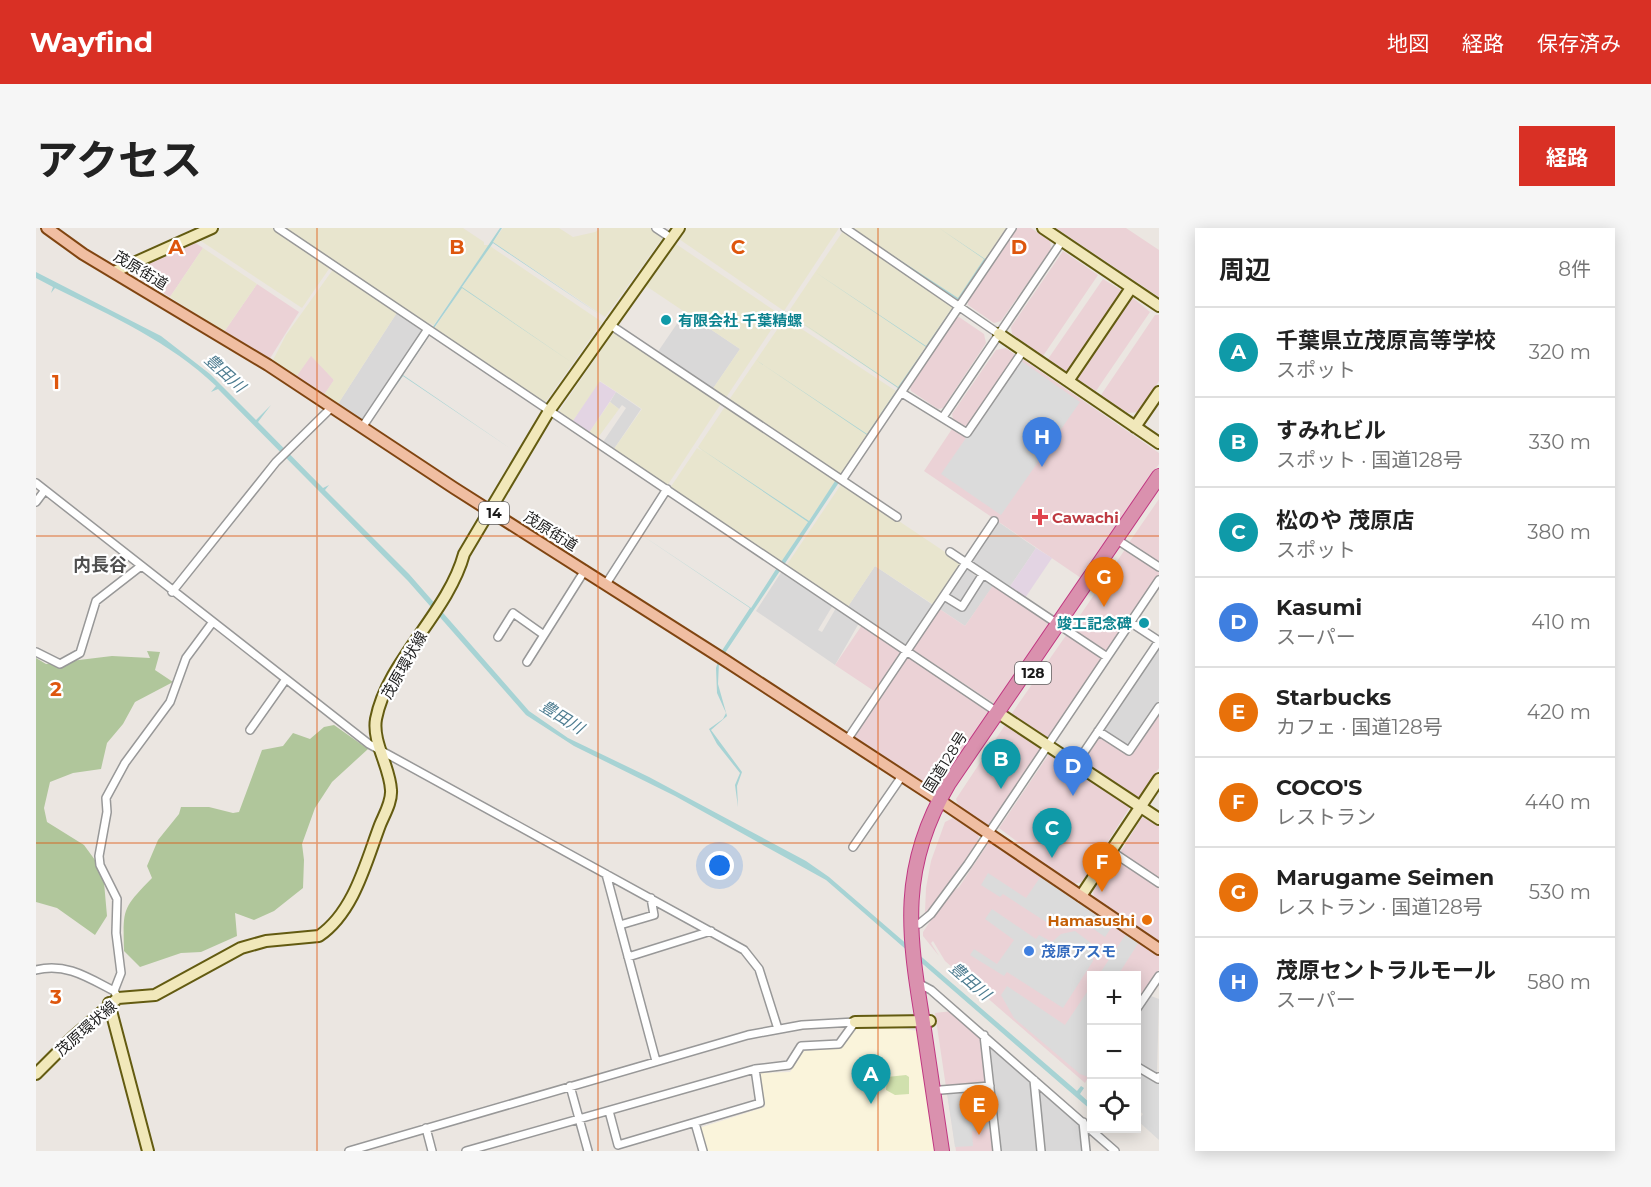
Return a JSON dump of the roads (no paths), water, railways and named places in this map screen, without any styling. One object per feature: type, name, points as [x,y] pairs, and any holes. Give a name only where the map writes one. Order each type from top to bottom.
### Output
[{"type":"highway","name":"国道128号","points":[[1119,541],[1159,476]]},
{"type":"highway","name":"国道128号","points":[[942,1151],[919,979],[916,867],[943,803],[1060,626],[1119,541],[1159,489]]},
{"type":"highway","name":"国道128号","points":[[926,1022],[941,1090],[950,1151]]},
{"type":"main road","name":"茂原街道","points":[[47,228],[83,254],[116,272],[363,426],[902,776],[1159,949]]},
{"type":"street","points":[[116,272],[212,228]]},
{"type":"street","points":[[278,228],[1159,819]]},
{"type":"street","points":[[656,228],[671,238]]},
{"type":"street","name":"茂原環状線","points":[[36,1074],[114,998],[155,995],[241,948],[266,941],[306,938],[324,933],[359,883],[391,797],[376,733],[379,710],[390,684],[444,599],[459,571],[464,554],[549,411],[679,228]]},
{"type":"street","points":[[845,228],[1159,443]]},
{"type":"street","points":[[842,480],[1012,228]]},
{"type":"street","points":[[1043,228],[1159,306]]},
{"type":"street","points":[[943,417],[1062,241]]},
{"type":"street","points":[[1068,381],[1131,288]]},
{"type":"street","points":[[609,324],[897,517]]},
{"type":"street","points":[[363,426],[428,329]]},
{"type":"street","points":[[902,393],[967,433],[1023,351]]},
{"type":"street","points":[[1135,427],[1159,392]]},
{"type":"street","points":[[172,592],[276,462],[332,407]]},
{"type":"street","points":[[36,483],[172,592],[382,753],[744,950],[753,960],[764,983],[778,1029]]},
{"type":"street","points":[[606,584],[667,489]]},
{"type":"street","points":[[36,502],[45,490]]},
{"type":"street","points":[[847,740],[994,521]]},
{"type":"street","points":[[1119,541],[1159,567]]},
{"type":"street","points":[[950,552],[1107,657]]},
{"type":"street","points":[[36,652],[60,664],[80,653],[96,601],[107,590],[141,566]]},
{"type":"street","points":[[527,662],[585,570]]},
{"type":"street","points":[[944,596],[962,607],[983,574]]},
{"type":"street","points":[[916,930],[932,914],[988,834],[1159,580]]},
{"type":"street","points":[[498,637],[513,614],[544,635]]},
{"type":"street","points":[[1076,764],[1159,641],[1131,622]]},
{"type":"street","points":[[148,1151],[114,998],[121,973],[116,933],[117,899],[100,865],[99,855],[107,812],[106,798],[125,763],[170,702],[186,658],[212,623]]},
{"type":"street","points":[[250,730],[286,679]]},
{"type":"street","points":[[1098,731],[1129,751],[1159,707]]},
{"type":"street","points":[[852,847],[902,776]]},
{"type":"street","points":[[1081,896],[1159,779]]},
{"type":"street","points":[[1111,851],[1159,883]]},
{"type":"street","points":[[606,874],[656,1061]]},
{"type":"street","points":[[620,926],[654,915],[651,898]]},
{"type":"street","points":[[628,957],[711,931]]},
{"type":"street","points":[[36,970],[59,968],[77,971],[114,998]]},
{"type":"street","points":[[1141,1004],[1159,976]]},
{"type":"street","points":[[919,979],[1115,1151]]},
{"type":"street","points":[[466,1151],[755,1068],[789,1065],[801,1046],[838,1044],[855,1022]]},
{"type":"street","points":[[349,1151],[656,1061],[778,1029],[822,1023],[926,1022]]},
{"type":"street","points":[[984,1035],[997,1151]]},
{"type":"street","points":[[609,1111],[618,1145],[695,1124],[760,1103],[755,1068]]},
{"type":"street","points":[[1141,1068],[1158,1079],[1159,1077]]},
{"type":"street","points":[[1034,1080],[1041,1151]]},
{"type":"street","points":[[570,1086],[588,1151]]},
{"type":"street","points":[[941,1090],[990,1086]]},
{"type":"street","points":[[1083,1122],[1086,1151]]},
{"type":"street","points":[[695,1124],[703,1151]]},
{"type":"street","points":[[426,1128],[432,1151]]},
{"type":"water","points":[[502,228],[493,242],[605,318],[493,243],[462,287],[571,362],[462,288],[434,328],[449,339],[431,333],[403,375],[514,451],[403,376],[368,423]]},
{"type":"water","points":[[851,228],[958,298],[984,259],[939,228],[985,259],[1009,228],[719,662],[718,684],[727,716],[711,730],[742,772],[737,786],[738,807],[735,785],[740,773],[717,744],[709,729],[723,719],[726,713],[717,693],[716,668],[721,652],[750,608],[640,534],[751,608],[780,563],[774,558],[781,562],[808,522],[698,447],[809,521],[839,475],[729,401],[840,475],[867,435],[756,360],[867,434],[898,388],[789,314],[898,387],[926,347],[815,272],[926,346],[958,300]]},
{"type":"water","points":[[36,272],[161,336],[210,374],[256,420],[271,405],[258,422],[323,488],[329,485],[325,490],[409,574],[529,711],[568,738],[649,777],[806,861],[829,877],[1077,1091],[1081,1086],[1084,1088],[1080,1094],[1087,1100],[1087,1107],[826,880],[675,796],[574,746],[526,715],[408,581],[218,389],[211,392],[216,386],[179,356],[140,331],[55,288],[51,293],[53,287],[36,278]]},
{"type":"place","name":"有限会社 千葉精螺","points":[[666,320]]},
{"type":"place","name":"茂原セントラルモール","points":[[1042,467]]},
{"type":"place","name":"Cawachi","points":[[1040,517]]},
{"type":"place","name":"Marugame Seimen","points":[[1104,607]]},
{"type":"place","name":"竣工記念碑","points":[[1144,623]]},
{"type":"place","name":"すみれビル","points":[[1001,789]]},
{"type":"place","name":"Kasumi","points":[[1073,796]]},
{"type":"place","name":"松のや 茂原店","points":[[1052,858]]},
{"type":"place","name":"COCO'S","points":[[1102,892]]},
{"type":"place","name":"Hamasushi","points":[[1147,920]]},
{"type":"place","name":"茂原アスモ","points":[[1029,951]]},
{"type":"place","name":"千葉県立茂原高等学校","points":[[871,1104]]},
{"type":"place","name":"Starbucks","points":[[979,1135]]},
{"type":"district","name":"内長谷","points":[[100,565]]},
{"type":"water label","name":"豊田川","points":[[225,373]]},
{"type":"water label","name":"豊田川","points":[[562,717]]},
{"type":"water label","name":"豊田川","points":[[970,981]]}]
